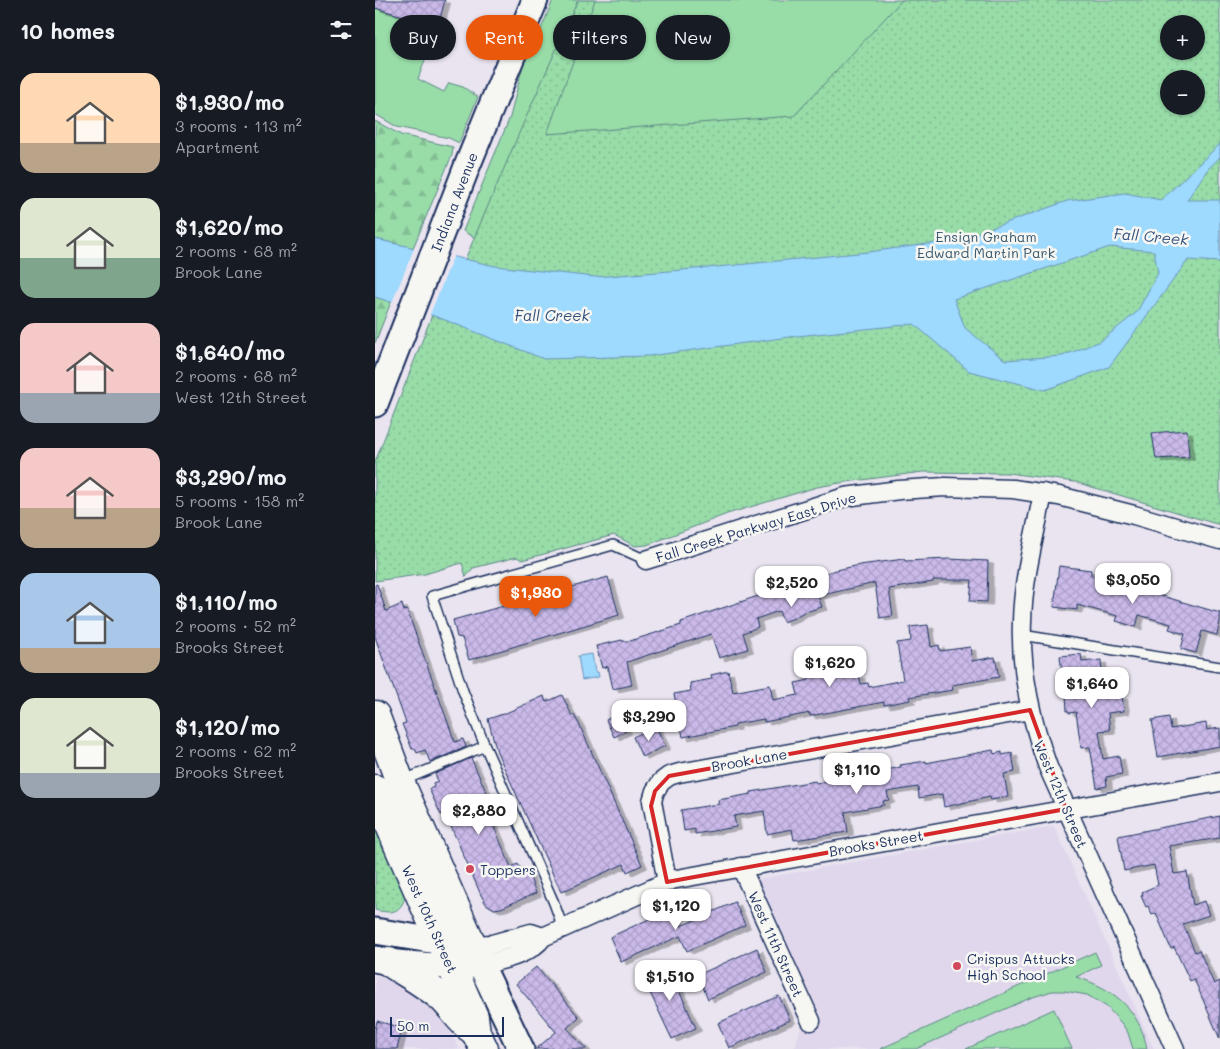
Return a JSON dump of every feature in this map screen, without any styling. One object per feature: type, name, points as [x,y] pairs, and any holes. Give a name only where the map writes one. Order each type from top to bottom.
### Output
[{"type":"main road","name":"Indiana Avenue","points":[[375,404],[468,164],[535,0]]},
{"type":"main road","name":"West 10th Street","points":[[375,715],[397,846],[474,1017],[480,1041]]},
{"type":"main road","name":"West 10th Street","points":[[388,785],[476,955]]},
{"type":"main road","points":[[375,931],[440,940],[476,955],[521,1049]]},
{"type":"main road","points":[[382,961],[452,966],[476,955]]},
{"type":"main road","points":[[382,961],[442,998],[453,1009],[462,1023],[480,1041]]},
{"type":"street","name":"Fall Creek Parkway East Drive","points":[[646,560],[845,497],[899,490],[945,487],[1013,489],[1043,493],[1134,515],[1220,540]]},
{"type":"street","name":"West 12th Street","points":[[1043,493],[1024,590],[1022,635],[1024,671],[1030,710],[1040,746],[1066,809],[1175,1049]]},
{"type":"street","name":"Brook Lane","points":[[667,882],[651,806],[655,791],[661,782],[669,776],[679,772],[1030,710]]},
{"type":"street","name":"Brooks Street","points":[[476,955],[492,944],[531,933],[543,937],[667,882],[741,867],[1220,782]]},
{"type":"street","name":"West 11th Street","points":[[741,867],[811,1021]]},
{"type":"lane","points":[[563,928],[463,691],[432,596],[613,545],[646,560]]},
{"type":"lane","points":[[1022,635],[1220,667]]},
{"type":"lane","points":[[388,785],[485,746]]},
{"type":"lane","points":[[499,777],[508,773]]},
{"type":"highlighted area","points":[[1030,710],[1066,809],[667,882],[651,806],[655,791],[669,776]]},
{"type":"shaded area","name":"Crispus Attucks High School","points":[[1054,826],[1154,1049],[794,1049],[801,1027],[821,1017],[758,879]]},
{"type":"shaded area","points":[[375,976],[403,982],[441,1011],[459,1049],[375,1049]]},
{"type":"green space","points":[[553,0],[991,0],[970,61],[490,247],[463,231],[510,117],[523,65],[526,60],[543,60],[543,24]]},
{"type":"green space","name":"Ensign Graham Edward Martin Park","points":[[578,0],[595,0],[590,15],[571,15]]},
{"type":"green space","name":"Ensign Graham Edward Martin Park","points":[[902,0],[1220,0],[1220,525],[1075,482],[1008,473],[923,472],[817,487],[727,514],[647,545],[635,546],[614,535],[522,560],[517,557],[473,568],[466,577],[462,563],[425,574],[375,581],[375,462],[432,315],[440,318],[553,56],[553,60],[574,60],[547,134],[794,116]]},
{"type":"green space","points":[[375,8],[401,15],[390,15],[390,60],[425,60],[418,79],[444,92],[449,83],[463,87],[478,97],[459,143],[449,138],[397,127],[375,114]]},
{"type":"green space","points":[[375,121],[401,135],[453,147],[452,155],[413,248],[375,239]]},
{"type":"green space","points":[[375,297],[391,302],[375,343]]},
{"type":"green space","points":[[375,824],[406,894],[402,905],[391,912],[375,910]]},
{"type":"green space","points":[[1095,952],[1101,965],[1076,977],[1102,987],[1123,1002],[1138,1022],[1147,1049],[1133,1049],[1128,1033],[1107,1007],[1087,995],[1052,991],[1030,998],[916,1049],[880,1049]]},
{"type":"green space","points":[[1054,1009],[1072,1049],[966,1049]]},
{"type":"water","name":"Fall Creek","points":[[1220,144],[1220,157],[1207,170],[1187,200],[1220,200],[1220,262],[1188,260],[1109,367],[1045,390],[969,371],[914,324],[797,336],[649,356],[544,359],[440,318],[375,297],[375,239],[495,266],[595,277],[868,252],[958,240],[1067,201],[1125,193],[1161,200]],"holes":[[[1110,247],[1154,251],[1158,273],[1137,312],[1101,341],[1062,356],[1005,360],[965,328],[954,299]]]},
{"type":"water","points":[[592,654],[595,672],[598,672],[599,677],[582,680],[578,656]]},
{"type":"pier","points":[[415,246],[454,255],[429,317],[391,305]]},
{"type":"building","points":[[375,0],[445,0],[441,15],[400,15],[375,8]]},
{"type":"building","points":[[1187,430],[1189,457],[1156,459],[1152,433]]},
{"type":"building","points":[[904,559],[905,561],[949,559],[988,561],[987,602],[970,601],[972,580],[933,580],[933,582],[889,589],[893,616],[880,618],[875,583],[818,596],[822,607],[802,613],[783,622],[779,611],[756,619],[758,627],[743,633],[748,649],[719,658],[711,634],[627,662],[632,685],[613,689],[608,666],[602,668],[596,646],[622,640],[630,641],[681,625],[681,622],[832,571]]},
{"type":"building","points":[[1059,566],[1091,570],[1091,575],[1220,613],[1217,635],[1202,631],[1196,653],[1181,649],[1185,634],[1169,629],[1171,624],[1139,615],[1136,627],[1116,621],[1118,616],[1077,605],[1077,610],[1054,607]]},
{"type":"building","points":[[608,577],[619,615],[469,660],[462,638],[457,637],[453,620]]},
{"type":"building","points":[[377,584],[386,611],[402,604],[404,611],[407,610],[455,742],[463,739],[466,747],[430,762],[425,750],[417,753],[415,749],[412,749],[402,724],[406,723],[375,637],[375,585]]},
{"type":"building","points":[[928,625],[931,647],[939,645],[940,651],[970,647],[972,661],[995,657],[999,677],[952,685],[953,690],[909,697],[910,700],[884,705],[884,702],[810,716],[810,713],[764,722],[764,719],[735,724],[735,727],[683,737],[674,694],[691,691],[690,683],[712,679],[711,675],[728,671],[733,692],[770,685],[773,700],[798,695],[795,683],[809,680],[805,660],[822,657],[827,670],[839,668],[841,678],[859,675],[861,684],[868,683],[869,687],[903,680],[897,643],[911,641],[910,627]]},
{"type":"building","points":[[1081,654],[1082,662],[1101,660],[1102,674],[1112,673],[1115,697],[1122,696],[1124,711],[1108,713],[1110,730],[1099,731],[1103,759],[1119,756],[1122,774],[1106,777],[1107,786],[1097,788],[1090,747],[1081,748],[1076,712],[1069,713],[1067,711],[1065,680],[1063,681],[1060,656]]},
{"type":"building","points":[[562,695],[572,716],[574,715],[579,724],[642,865],[627,872],[624,864],[561,892],[497,752],[488,719],[544,696],[546,702]]},
{"type":"building","points":[[617,714],[626,731],[614,737],[606,720]]},
{"type":"building","points":[[1169,717],[1171,729],[1206,723],[1207,730],[1220,728],[1220,746],[1158,757],[1152,720]]},
{"type":"building","points":[[656,726],[665,746],[642,757],[633,737]]},
{"type":"building","points":[[993,750],[994,754],[1002,752],[1002,755],[1012,753],[1015,772],[1004,774],[1008,797],[991,800],[990,797],[944,807],[942,794],[919,798],[918,787],[887,792],[889,800],[883,801],[884,805],[845,812],[848,832],[794,840],[792,829],[767,834],[764,811],[734,816],[736,827],[695,834],[695,829],[684,831],[681,810],[719,804],[718,800],[751,794],[751,792],[815,781],[816,783],[901,767],[900,765],[926,761],[926,763]]},
{"type":"building","points":[[471,758],[489,798],[483,801],[511,867],[518,864],[523,875],[528,873],[536,893],[501,908],[494,909],[486,904],[445,813],[441,815],[429,789],[434,787],[433,783],[438,781],[435,774]]},
{"type":"building","points":[[1220,816],[1220,838],[1169,846],[1174,874],[1187,872],[1193,905],[1204,901],[1209,915],[1183,924],[1195,952],[1199,950],[1214,984],[1220,981],[1220,1039],[1194,979],[1190,981],[1174,947],[1171,949],[1156,913],[1152,915],[1141,896],[1143,895],[1142,892],[1158,885],[1154,865],[1124,871],[1118,836]]},
{"type":"building","points":[[735,902],[745,925],[687,951],[680,936],[621,962],[610,937],[673,908],[681,926]]},
{"type":"building","points":[[757,948],[767,972],[708,999],[698,975]]},
{"type":"building","points":[[668,966],[696,1028],[672,1039],[643,978]]},
{"type":"building","points":[[536,967],[579,1017],[567,1028],[586,1049],[536,1049],[556,1032],[516,984]]},
{"type":"building","points":[[779,996],[790,1020],[729,1048],[718,1023]]},
{"type":"building","points":[[377,1021],[402,1028],[397,1049],[375,1049]]},
{"type":"place","name":"Toppers","points":[[470,869]]},
{"type":"place","name":"Crispus Attucks High School","points":[[957,966]]}]
